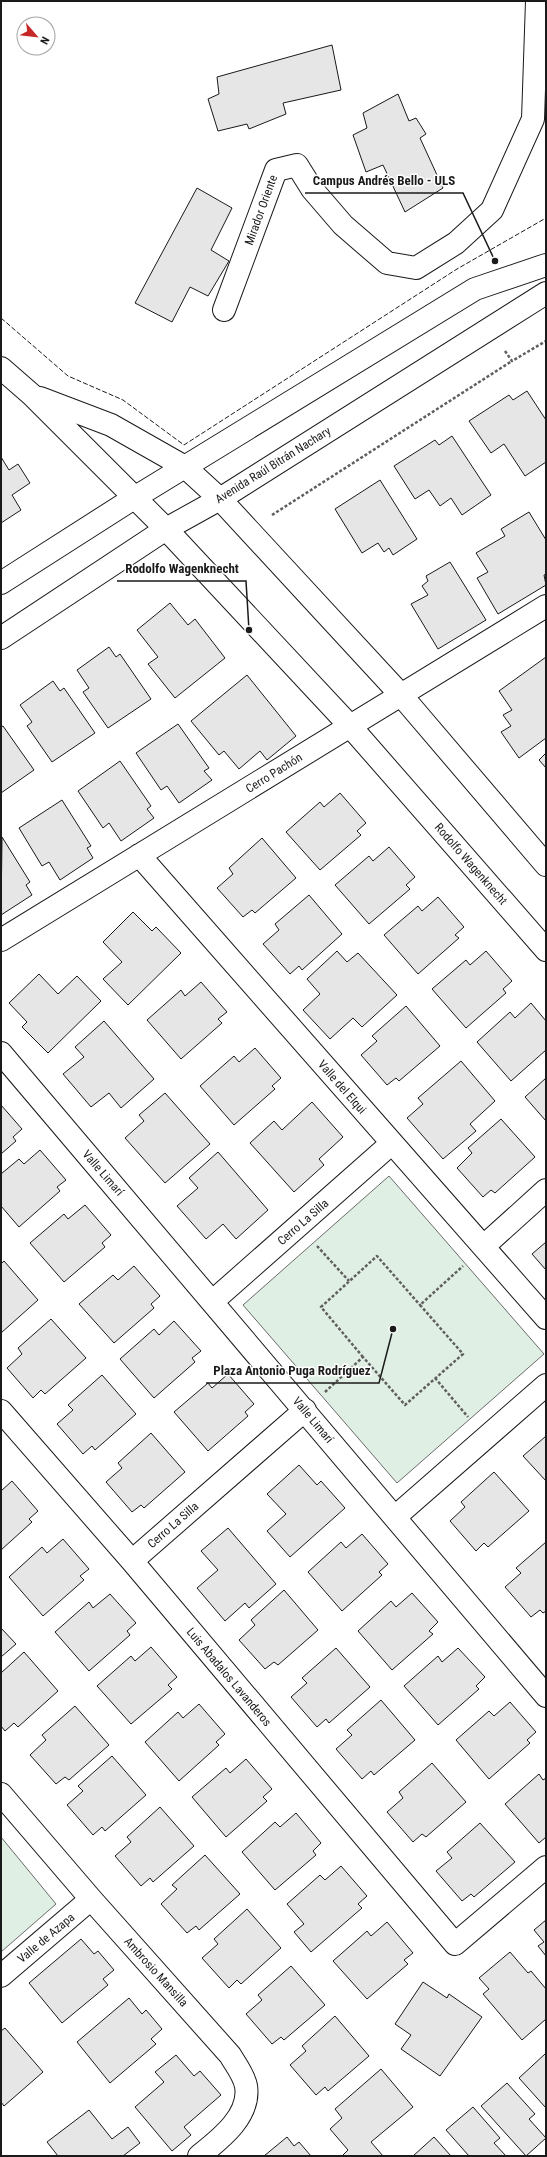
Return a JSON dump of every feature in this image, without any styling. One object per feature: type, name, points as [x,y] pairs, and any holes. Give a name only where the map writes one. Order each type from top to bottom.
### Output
[{"type":"street","name":"Mirador Oriente","points":[[224,310],[276,170],[297,165],[312,188],[344,225],[386,263],[416,268],[456,243],[492,210],[533,119],[537,1]]},
{"type":"street","points":[[1,583],[134,498],[475,289],[546,265]]},
{"type":"street","name":"Avenida Raúl Bitrán Nachary","points":[[1,638],[166,529],[220,499],[546,293]]},
{"type":"street","name":"Rodolfo Wagenknecht","points":[[1,368],[32,395],[166,529],[350,726],[546,950]]},
{"type":"street","name":"Rodolfo Wagenknecht","points":[[32,395],[111,425],[185,467],[220,499],[401,695],[546,865]]},
{"type":"street","name":"Cerro Pachón","points":[[1,940],[546,606]]},
{"type":"street","name":"Valle del Elqui","points":[[139,855],[546,1318]]},
{"type":"street","name":"Valle Limarí","points":[[1,1053],[213,1301],[546,1696]]},
{"type":"street","name":"Cerro La Silla","points":[[213,1301],[392,1144]]},
{"type":"street","points":[[484,1246],[546,1190]]},
{"type":"street","points":[[395,1517],[546,1385]]},
{"type":"street","name":"Cerro La Silla","points":[[132,1561],[305,1410]]},
{"type":"street","name":"Luis Abadalos Lavanderos","points":[[1,1411],[132,1561],[455,1944],[546,1867]]},
{"type":"street","name":"Ambrosio Mansilla","points":[[1,1794],[91,1900],[230,2055],[241,2072],[246,2087],[244,2103],[236,2120],[221,2138],[199,2156]]},
{"type":"street","name":"Valle de Azapa","points":[[1,1976],[91,1900]]},
{"type":"path","points":[[488,330],[512,361]]},
{"type":"path","points":[[248,530],[512,361],[546,341]]},
{"type":"path","points":[[298,1226],[349,1281]]},
{"type":"path","points":[[420,1305],[484,1246]]},
{"type":"path","points":[[377,1256],[420,1305],[462,1354],[405,1405],[321,1306],[377,1256]]},
{"type":"path","points":[[305,1410],[363,1357]]},
{"type":"path","points":[[435,1378],[485,1437]]},
{"type":"green space","points":[[389,1176],[544,1354],[397,1483],[243,1305]]},
{"type":"green space","points":[[1,1837],[56,1904],[1,1952]]},
{"type":"building","points":[[332,45],[341,90],[283,103],[286,114],[249,129],[247,124],[218,131],[208,99],[219,94],[217,77]]},
{"type":"building","points":[[398,94],[409,121],[416,118],[426,134],[420,138],[443,188],[405,212],[383,165],[366,172],[353,135],[367,128],[363,113]]},
{"type":"building","points":[[197,188],[232,208],[211,250],[229,261],[208,296],[190,287],[172,322],[135,303]]},
{"type":"building","points":[[527,391],[546,420],[546,462],[525,476],[504,444],[491,453],[469,421],[509,395],[513,400]]},
{"type":"building","points":[[452,436],[491,495],[462,515],[451,498],[440,506],[429,490],[415,499],[394,466],[435,440],[439,445]]},
{"type":"building","points":[[1,457],[9,470],[18,464],[30,483],[12,495],[21,510],[1,523]]},
{"type":"building","points":[[380,480],[417,539],[393,555],[389,548],[384,552],[378,543],[362,553],[335,509]]},
{"type":"building","points":[[529,512],[546,540],[546,574],[544,575],[546,585],[498,614],[477,578],[488,572],[476,553],[505,536],[501,529]]},
{"type":"building","points":[[450,562],[486,620],[438,649],[411,604],[428,595],[422,586],[428,581],[426,576]]},
{"type":"building","points":[[170,603],[188,625],[195,619],[225,658],[175,698],[148,664],[158,657],[137,630]]},
{"type":"building","points":[[109,647],[116,657],[120,654],[151,699],[108,728],[83,692],[89,688],[77,670]]},
{"type":"building","points":[[546,657],[546,738],[519,758],[501,732],[511,726],[503,715],[512,710],[499,691]]},
{"type":"building","points":[[247,675],[296,736],[267,760],[260,751],[239,769],[224,751],[219,755],[191,721]]},
{"type":"building","points":[[53,681],[60,691],[64,688],[95,733],[52,762],[27,726],[32,722],[20,705]]},
{"type":"building","points":[[178,724],[209,768],[204,771],[212,780],[179,803],[167,786],[161,790],[136,753]]},
{"type":"building","points":[[3,726],[34,770],[1,793],[1,727]]},
{"type":"building","points":[[546,753],[546,768],[539,760]]},
{"type":"building","points":[[120,761],[151,806],[147,809],[154,818],[121,841],[109,823],[103,828],[78,791]]},
{"type":"building","points":[[340,793],[366,823],[357,831],[361,835],[320,870],[286,832],[320,802],[324,807]]},
{"type":"building","points":[[62,800],[91,846],[87,848],[93,858],[60,880],[49,862],[42,866],[19,828]]},
{"type":"building","points":[[2,837],[30,882],[26,885],[32,895],[1,915]]},
{"type":"building","points":[[262,838],[296,878],[255,913],[252,910],[243,917],[217,888],[233,874],[229,868]]},
{"type":"building","points":[[389,847],[415,877],[406,885],[410,889],[369,924],[335,885],[369,856],[373,861]]},
{"type":"building","points":[[309,895],[342,934],[302,970],[299,966],[290,974],[263,944],[279,930],[275,924]]},
{"type":"building","points":[[438,897],[464,927],[455,935],[459,938],[418,974],[384,935],[418,906],[422,911]]},
{"type":"building","points":[[133,912],[152,931],[156,927],[181,953],[128,1005],[103,979],[122,962],[103,942]]},
{"type":"building","points":[[337,951],[347,962],[358,953],[397,995],[362,1027],[353,1018],[330,1039],[303,1010],[320,994],[307,979]]},
{"type":"building","points":[[486,951],[512,981],[503,989],[506,993],[466,1028],[432,989],[466,960],[470,965]]},
{"type":"building","points":[[39,974],[58,994],[77,976],[101,1001],[48,1053],[22,1027],[27,1022],[9,1003]]},
{"type":"building","points":[[201,982],[227,1012],[218,1019],[222,1023],[181,1059],[147,1020],[181,990],[185,996]]},
{"type":"building","points":[[531,1003],[546,1021],[546,1050],[511,1081],[477,1042],[510,1012],[515,1018]]},
{"type":"building","points":[[406,1006],[440,1046],[399,1081],[396,1078],[387,1085],[361,1055],[377,1041],[372,1036]]},
{"type":"building","points":[[104,1021],[154,1079],[121,1108],[109,1093],[91,1107],[63,1074],[84,1057],[75,1047]]},
{"type":"building","points":[[255,1048],[281,1078],[272,1086],[275,1089],[234,1125],[200,1086],[234,1056],[239,1062]]},
{"type":"building","points":[[461,1061],[495,1101],[470,1124],[476,1131],[443,1159],[407,1118],[423,1104],[418,1098]]},
{"type":"building","points":[[546,1078],[546,1121],[525,1097]]},
{"type":"building","points":[[165,1093],[210,1144],[165,1183],[125,1138],[144,1121],[139,1115]]},
{"type":"building","points":[[312,1102],[343,1137],[319,1159],[324,1165],[294,1192],[250,1143],[274,1121],[282,1130]]},
{"type":"building","points":[[1,1105],[22,1129],[13,1137],[16,1141],[1,1154]]},
{"type":"building","points":[[501,1119],[535,1157],[495,1193],[491,1190],[483,1197],[457,1168],[472,1153],[468,1148]]},
{"type":"building","points":[[40,1150],[66,1180],[57,1187],[60,1191],[19,1227],[1,1206],[1,1174],[19,1159],[24,1164]]},
{"type":"building","points":[[218,1152],[268,1210],[236,1239],[223,1224],[206,1239],[177,1206],[198,1188],[189,1178]]},
{"type":"building","points":[[85,1205],[111,1235],[102,1243],[105,1247],[64,1282],[30,1243],[64,1214],[68,1219]]},
{"type":"building","points":[[546,1242],[546,1270],[532,1254]]},
{"type":"building","points":[[4,1261],[38,1300],[1,1333],[1,1264]]},
{"type":"building","points":[[134,1266],[160,1296],[151,1304],[154,1308],[114,1343],[79,1304],[113,1275],[118,1280]]},
{"type":"building","points":[[51,1319],[86,1358],[45,1394],[41,1390],[33,1398],[7,1368],[22,1354],[18,1348]]},
{"type":"building","points":[[174,1321],[201,1351],[192,1358],[195,1362],[154,1398],[120,1359],[154,1329],[159,1335]]},
{"type":"building","points":[[228,1374],[254,1404],[245,1412],[248,1416],[208,1451],[174,1412],[208,1383],[212,1388]]},
{"type":"building","points":[[102,1375],[136,1414],[95,1450],[92,1446],[83,1454],[57,1424],[73,1410],[68,1405]]},
{"type":"building","points":[[151,1433],[185,1472],[144,1508],[141,1505],[132,1512],[106,1482],[122,1468],[118,1463]]},
{"type":"building","points":[[546,1436],[546,1481],[523,1456]]},
{"type":"building","points":[[299,1465],[317,1485],[321,1481],[345,1508],[290,1557],[267,1531],[286,1514],[267,1494]]},
{"type":"building","points":[[494,1472],[529,1511],[488,1547],[484,1543],[476,1551],[450,1521],[465,1507],[461,1502]]},
{"type":"building","points":[[12,1481],[38,1511],[29,1519],[32,1522],[1,1550],[1,1491]]},
{"type":"building","points":[[228,1528],[276,1584],[249,1608],[245,1603],[225,1621],[197,1588],[218,1570],[201,1551]]},
{"type":"building","points":[[362,1534],[388,1564],[379,1572],[382,1575],[342,1611],[308,1572],[341,1542],[346,1548]]},
{"type":"building","points":[[63,1539],[89,1569],[80,1576],[84,1580],[43,1616],[9,1577],[42,1547],[47,1553]]},
{"type":"building","points":[[546,1542],[546,1611],[543,1613],[540,1610],[531,1617],[505,1587],[521,1573],[516,1568]]},
{"type":"building","points":[[284,1590],[318,1630],[278,1665],[274,1662],[265,1669],[239,1640],[255,1625],[251,1620]]},
{"type":"building","points":[[412,1593],[438,1622],[429,1631],[433,1634],[392,1670],[358,1631],[391,1601],[396,1607]]},
{"type":"building","points":[[110,1594],[136,1623],[127,1631],[130,1635],[89,1671],[55,1632],[89,1602],[93,1608]]},
{"type":"building","points":[[1,1628],[16,1644],[1,1657]]},
{"type":"building","points":[[151,1647],[177,1677],[168,1685],[172,1689],[131,1724],[97,1686],[131,1656],[135,1661]]},
{"type":"building","points":[[336,1648],[370,1687],[329,1723],[326,1719],[317,1727],[291,1697],[307,1683],[302,1678]]},
{"type":"building","points":[[458,1648],[485,1677],[476,1686],[479,1689],[438,1725],[404,1686],[438,1656],[442,1662]]},
{"type":"building","points":[[24,1652],[58,1691],[18,1727],[14,1723],[5,1731],[1,1726],[1,1673]]},
{"type":"building","points":[[381,1700],[415,1740],[374,1775],[371,1771],[362,1779],[336,1749],[352,1735],[347,1730]]},
{"type":"building","points":[[510,1702],[536,1732],[527,1740],[530,1743],[489,1779],[456,1740],[489,1711],[494,1716]]},
{"type":"building","points":[[199,1704],[225,1734],[216,1742],[219,1745],[179,1781],[145,1742],[178,1712],[183,1718]]},
{"type":"building","points":[[75,1706],[109,1745],[69,1780],[65,1777],[56,1784],[30,1755],[46,1740],[42,1735]]},
{"type":"building","points":[[112,1756],[146,1795],[105,1831],[102,1827],[93,1835],[67,1805],[83,1791],[78,1786]]},
{"type":"building","points":[[246,1759],[272,1789],[263,1797],[267,1801],[226,1837],[192,1797],[226,1768],[230,1773]]},
{"type":"building","points":[[432,1763],[466,1802],[426,1837],[422,1834],[413,1842],[387,1812],[403,1798],[399,1792]]},
{"type":"building","points":[[539,1774],[543,1780],[546,1778],[546,1837],[539,1843],[505,1804]]},
{"type":"building","points":[[160,1807],[194,1846],[153,1882],[150,1878],[141,1886],[115,1856],[131,1842],[127,1837]]},
{"type":"building","points":[[296,1813],[321,1843],[313,1851],[316,1855],[275,1890],[242,1852],[275,1822],[280,1827]]},
{"type":"building","points":[[480,1823],[515,1862],[474,1897],[471,1894],[462,1901],[436,1871],[452,1858],[447,1852]]},
{"type":"building","points":[[205,1855],[240,1894],[199,1930],[196,1926],[187,1933],[161,1904],[177,1889],[172,1885]]},
{"type":"building","points":[[341,1866],[367,1896],[358,1904],[362,1908],[311,1952],[294,1932],[304,1924],[287,1904],[320,1875],[325,1880]]},
{"type":"building","points":[[247,1909],[281,1948],[241,1984],[237,1980],[229,1988],[202,1958],[218,1944],[214,1939]]},
{"type":"building","points":[[546,1920],[546,1956],[538,1946],[544,1942],[534,1930]]},
{"type":"building","points":[[387,1922],[413,1953],[404,1960],[408,1964],[367,1999],[333,1961],[367,1931],[371,1936]]},
{"type":"building","points":[[81,1939],[94,1954],[98,1951],[114,1970],[103,1979],[108,1985],[62,2023],[29,1983]]},
{"type":"building","points":[[510,1952],[528,1973],[531,1971],[546,1989],[546,2019],[522,2040],[483,1994],[489,1989],[479,1978]]},
{"type":"building","points":[[291,1966],[325,2005],[284,2040],[281,2037],[272,2044],[246,2014],[262,2000],[258,1995]]},
{"type":"building","points":[[423,1982],[447,1998],[449,1994],[482,2017],[440,2076],[401,2049],[411,2035],[395,2024]]},
{"type":"building","points":[[129,1998],[142,2014],[146,2010],[162,2029],[151,2039],[156,2044],[110,2083],[77,2042]]},
{"type":"building","points":[[335,2016],[369,2056],[328,2091],[325,2087],[316,2095],[290,2065],[306,2051],[302,2046]]},
{"type":"building","points":[[5,2028],[43,2072],[4,2106],[1,2102],[1,2031]]},
{"type":"building","points":[[545,2054],[546,2056],[546,2108],[519,2078]]},
{"type":"building","points":[[176,2055],[194,2076],[200,2071],[221,2095],[184,2127],[191,2135],[172,2151],[135,2107],[164,2082],[155,2072]]},
{"type":"building","points":[[381,2069],[413,2107],[371,2142],[383,2156],[342,2156],[348,2150],[330,2129],[342,2118],[335,2109]]},
{"type":"building","points":[[507,2083],[535,2114],[529,2119],[546,2138],[526,2156],[481,2106]]},
{"type":"building","points":[[473,2107],[500,2138],[494,2143],[506,2156],[469,2156],[446,2130]]},
{"type":"building","points":[[89,2110],[112,2139],[128,2127],[140,2143],[123,2156],[58,2156],[47,2142]]},
{"type":"building","points":[[287,2137],[294,2146],[299,2142],[311,2156],[264,2156]]},
{"type":"building","points":[[434,2137],[451,2156],[413,2156]]},
{"type":"fence","points":[[1,318],[68,376],[123,400],[184,445],[457,269],[546,218]]},
{"type":"place","name":"Campus Andrés Bello - ULS","points":[[495,261]]},
{"type":"place","name":"Rodolfo Wagenknecht","points":[[249,630]]},
{"type":"place","name":"Plaza Antonio Puga Rodríguez","points":[[393,1329]]}]
